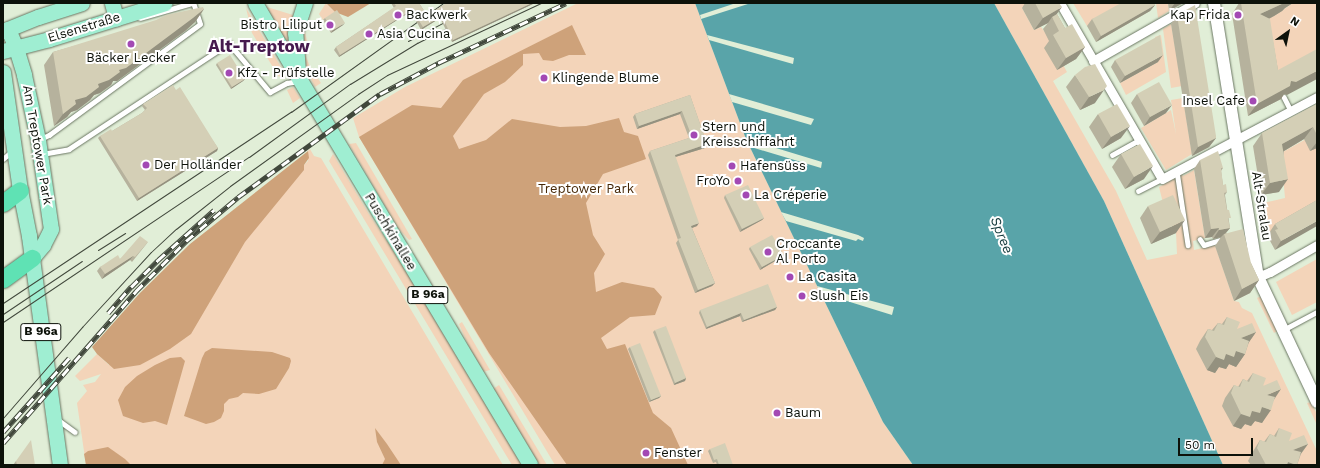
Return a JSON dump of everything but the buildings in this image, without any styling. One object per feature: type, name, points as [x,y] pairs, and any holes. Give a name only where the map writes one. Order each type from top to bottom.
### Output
[{"type":"highway","points":[[3,203],[20,190]]},
{"type":"highway","points":[[3,279],[32,258]]},
{"type":"main road","name":"Elsenstraße","points":[[6,30],[38,17],[82,3]]},
{"type":"main road","points":[[112,3],[116,18]]},
{"type":"main road","name":"Elsenstraße","points":[[10,49],[55,40],[116,18],[165,3]]},
{"type":"main road","name":"Puschkinallee","points":[[256,3],[300,80],[530,465]]},
{"type":"main road","name":"Puschkinallee","points":[[300,80],[295,33],[303,6]]},
{"type":"main road","name":"Am Treptower Park","points":[[6,30],[10,49],[40,147],[51,229],[43,245],[32,258]]},
{"type":"main road","name":"Am Treptower Park","points":[[3,72],[9,154],[20,190],[32,258],[60,465]]},
{"type":"street","points":[[1060,3],[1162,179],[1317,97]]},
{"type":"street","points":[[1093,61],[1195,3]]},
{"type":"street","name":"Alt-Stralau","points":[[1214,3],[1236,140],[1248,234],[1258,277],[1317,402]]},
{"type":"street","points":[[1258,277],[1270,272],[1317,245]]},
{"type":"lane","points":[[40,147],[49,135],[200,24],[192,3],[134,20]]},
{"type":"lane","points":[[40,147],[69,149],[229,43],[270,92],[287,83],[300,80]]},
{"type":"lane","points":[[1284,97],[1291,111]]},
{"type":"lane","points":[[1112,155],[1139,140]]},
{"type":"lane","points":[[1177,171],[1188,245]]},
{"type":"lane","points":[[1138,191],[1162,179]]},
{"type":"lane","points":[[1200,239],[1204,244],[1230,238]]},
{"type":"lane","points":[[1283,330],[1317,312]]},
{"type":"lane","points":[[53,415],[75,432]]},
{"type":"green space","points":[[326,3],[335,12],[323,20],[319,14]]},
{"type":"green space","points":[[326,3],[371,3],[348,17],[335,12]]},
{"type":"green space","name":"Treptower Park","points":[[578,3],[695,3],[746,139],[883,422],[913,465],[555,465],[359,137],[353,118],[405,87]]},
{"type":"green space","points":[[994,3],[1027,3],[1022,8],[1034,30],[1041,27],[1047,35],[1067,72],[1053,81],[1116,191],[1147,260],[1177,254],[1176,233],[1164,207],[1159,187],[1182,174],[1183,176],[1194,170],[1205,238],[1193,241],[1194,250],[1215,245],[1234,301],[1239,302],[1242,308],[1252,313],[1317,451],[1317,465],[1223,465],[1104,201]]},
{"type":"green space","points":[[1073,3],[1128,3],[1087,26]]},
{"type":"green space","points":[[1156,3],[1168,3],[1169,11],[1158,18]]},
{"type":"green space","points":[[1293,3],[1317,3],[1317,57],[1269,83],[1255,21],[1274,16]]},
{"type":"green space","points":[[267,7],[293,15],[288,44],[286,43]]},
{"type":"green space","points":[[246,8],[284,72],[279,77],[252,33]]},
{"type":"green space","points":[[303,22],[307,41],[304,51],[310,67],[321,83],[315,87],[304,66],[301,53]]},
{"type":"green space","points":[[1171,24],[1182,86],[1171,88],[1163,29]]},
{"type":"green space","points":[[572,25],[586,55],[569,55],[553,61],[543,60],[539,53],[523,54],[523,65],[505,82],[484,94],[453,136],[459,149],[486,140],[512,119],[560,127],[586,126],[619,118],[624,132],[638,136],[646,159],[603,174],[586,203],[593,235],[605,254],[594,273],[596,292],[622,282],[654,288],[662,297],[655,315],[630,317],[601,338],[607,349],[625,344],[653,413],[671,428],[688,465],[567,465],[489,353],[359,137],[412,105],[441,108],[463,80]]},
{"type":"green space","points":[[1161,35],[1166,72],[1126,95],[1120,83],[1158,62],[1155,37]]},
{"type":"green space","points":[[293,87],[300,98],[293,103],[287,90]]},
{"type":"green space","points":[[1183,98],[1192,154],[1166,170],[1141,128],[1171,110],[1176,134],[1171,100]]},
{"type":"green space","points":[[1317,133],[1317,205],[1269,233],[1263,203],[1285,198],[1281,153]]},
{"type":"green space","points":[[356,143],[412,239],[409,240],[398,228],[349,144]]},
{"type":"green space","points":[[310,149],[314,156],[321,158],[503,465],[86,465],[77,403],[87,391],[83,385],[95,382],[101,374],[80,381],[75,376],[97,354],[109,365],[308,161],[308,151]]},
{"type":"green space","points":[[308,151],[309,158],[304,165],[304,170],[245,242],[191,334],[170,349],[140,365],[114,369],[97,354],[92,347],[140,293],[190,244]]},
{"type":"green space","points":[[333,154],[369,214],[396,255],[522,465],[512,465],[329,161]]},
{"type":"green space","points":[[1317,259],[1317,302],[1292,315],[1276,282]]},
{"type":"green space","points":[[1261,296],[1277,331],[1274,333],[1257,298]]},
{"type":"green space","points":[[462,322],[490,370],[483,372],[473,356],[459,324]]},
{"type":"green space","points":[[212,348],[272,352],[290,358],[291,361],[289,368],[276,389],[259,394],[243,393],[238,397],[229,399],[224,404],[224,411],[221,418],[206,424],[184,416],[202,358],[205,352]]},
{"type":"green space","points":[[181,357],[185,361],[167,425],[155,421],[143,423],[123,416],[118,400],[125,387],[137,376],[155,365],[170,358]]},
{"type":"green space","points":[[499,385],[547,465],[539,465],[493,389]]},
{"type":"green space","points":[[1311,402],[1317,414],[1316,423],[1307,403]]},
{"type":"green space","points":[[375,428],[401,465],[382,465],[385,459],[377,442]]},
{"type":"green space","points":[[108,447],[131,465],[86,465],[84,454],[88,451]]},
{"type":"water","name":"Spree","points":[[695,3],[994,3],[1104,201],[1223,465],[913,465],[883,422],[746,139]]},
{"type":"pier","points":[[736,3],[751,3],[701,19],[700,15]]},
{"type":"pier","points":[[707,35],[794,58],[793,64],[709,40]]},
{"type":"pier","points":[[729,94],[814,119],[811,125],[732,102]]},
{"type":"pier","points":[[746,139],[822,162],[821,168],[751,147]]},
{"type":"pier","points":[[781,212],[858,235],[864,238],[863,241],[858,239],[856,241],[786,221]]},
{"type":"pier","points":[[817,286],[894,307],[892,315],[821,293]]},
{"type":"tram line","points":[[3,303],[291,112],[443,3]]},
{"type":"tram line","points":[[3,418],[82,327],[151,252],[176,229],[230,186],[358,94],[387,75],[541,3]]},
{"type":"tram line","points":[[408,41],[452,18]]},
{"type":"tram line","points":[[3,322],[249,157],[350,84],[417,43],[455,24]]},
{"type":"tram line","points":[[98,250],[125,233]]},
{"type":"tram line","points":[[3,314],[82,261]]},
{"type":"railway","points":[[3,443],[136,291],[186,241],[238,197],[380,94],[438,63],[566,3]]},
{"type":"railway","points":[[108,313],[158,260],[214,210]]},
{"type":"railway","points":[[3,432],[69,358]]},
{"type":"place","name":"Backwerk","points":[[398,15]]},
{"type":"place","name":"Kap Frida","points":[[1238,15]]},
{"type":"place","name":"Bistro Liliput","points":[[330,25]]},
{"type":"place","name":"Asia Cucina","points":[[369,34]]},
{"type":"place","name":"Bäcker Lecker","points":[[131,44]]},
{"type":"place","name":"Kfz - Prüfstelle","points":[[229,73]]},
{"type":"place","name":"Klingende Blume","points":[[544,78]]},
{"type":"place","name":"Insel Cafe","points":[[1253,101]]},
{"type":"place","name":"Stern und Kreisschiffahrt","points":[[694,135]]},
{"type":"place","name":"Der Holländer","points":[[146,165]]},
{"type":"place","name":"Hafensüss","points":[[732,166]]},
{"type":"place","name":"FroYo","points":[[738,181]]},
{"type":"place","name":"La Créperie","points":[[746,195]]},
{"type":"place","name":"Croccante Al Porto","points":[[768,252]]},
{"type":"place","name":"La Casita","points":[[790,277]]},
{"type":"place","name":"Slush Eis","points":[[802,296]]},
{"type":"place","name":"Baum","points":[[777,413]]},
{"type":"place","name":"Fenster","points":[[646,453]]},
{"type":"district","name":"Alt-Treptow","points":[[259,47]]}]
